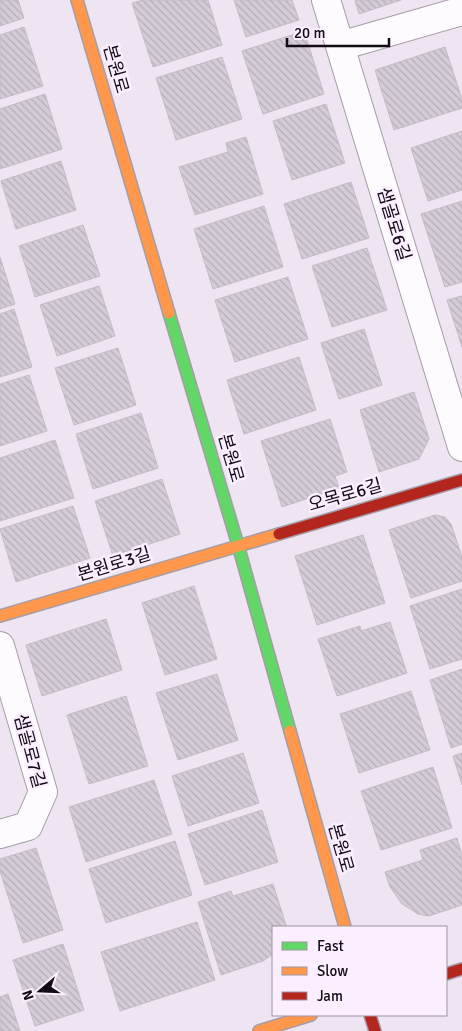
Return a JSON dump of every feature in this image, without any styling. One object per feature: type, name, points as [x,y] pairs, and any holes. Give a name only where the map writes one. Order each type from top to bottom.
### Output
[{"type":"street","name":"본원로","points":[[77,0],[238,545],[345,926]]},
{"type":"street","name":"샘골로6길","points":[[326,0],[462,447]]},
{"type":"street","points":[[340,46],[462,11]]},
{"type":"street","name":"오목로6길","points":[[238,545],[462,480]]},
{"type":"street","name":"본원로3길","points":[[0,616],[238,545]]},
{"type":"street","name":"샘골로7길","points":[[0,646],[43,792],[28,826],[0,834]]},
{"type":"street","points":[[447,974],[462,969]]},
{"type":"street","points":[[259,1031],[308,1016]]},
{"type":"street","points":[[370,1016],[375,1031]]},
{"type":"building","points":[[0,0],[18,0],[24,18],[0,26]]},
{"type":"building","points":[[143,0],[208,0],[222,45],[153,67],[132,3]]},
{"type":"building","points":[[234,0],[292,0],[299,20],[246,37]]},
{"type":"building","points":[[355,0],[401,0],[359,14]]},
{"type":"building","points":[[24,27],[43,86],[0,99],[0,35]]},
{"type":"building","points":[[304,31],[324,94],[263,114],[242,51]]},
{"type":"building","points":[[445,47],[462,99],[462,108],[394,130],[375,70]]},
{"type":"building","points":[[222,57],[242,119],[176,140],[156,78]]},
{"type":"building","points":[[45,94],[62,149],[0,169],[0,109]]},
{"type":"building","points":[[326,104],[345,163],[292,180],[273,121]]},
{"type":"building","points":[[462,131],[462,190],[428,201],[411,148]]},
{"type":"building","points":[[246,137],[263,194],[195,215],[179,167],[228,152],[226,143]]},
{"type":"building","points":[[61,161],[76,210],[16,229],[1,181]]},
{"type":"building","points":[[351,182],[369,238],[302,259],[284,204]]},
{"type":"building","points":[[462,201],[462,282],[445,287],[421,214]]},
{"type":"building","points":[[264,206],[283,267],[213,289],[194,229]]},
{"type":"building","points":[[83,225],[100,276],[35,297],[19,246]]},
{"type":"building","points":[[367,248],[387,310],[332,327],[312,266]]},
{"type":"building","points":[[0,257],[15,304],[0,309]]},
{"type":"building","points":[[288,277],[308,339],[235,362],[215,300]]},
{"type":"building","points":[[99,286],[115,336],[57,356],[40,305]]},
{"type":"building","points":[[462,296],[462,347],[447,300]]},
{"type":"building","points":[[14,309],[32,367],[0,377],[0,314]]},
{"type":"building","points":[[364,329],[382,385],[339,399],[321,343]]},
{"type":"building","points":[[118,348],[136,405],[74,425],[55,368]]},
{"type":"building","points":[[299,357],[316,410],[244,434],[227,380]]},
{"type":"building","points":[[29,375],[47,431],[0,446],[0,384]]},
{"type":"building","points":[[414,392],[429,439],[419,459],[379,472],[360,410]]},
{"type":"building","points":[[141,413],[158,468],[93,489],[76,434]]},
{"type":"building","points":[[330,419],[347,472],[335,476],[339,488],[282,507],[261,441]]},
{"type":"building","points":[[55,440],[74,498],[0,521],[0,458]]},
{"type":"building","points":[[162,479],[180,534],[113,556],[95,501]]},
{"type":"building","points":[[73,506],[90,558],[16,582],[0,529]]},
{"type":"building","points":[[435,515],[445,517],[451,524],[462,557],[462,581],[411,598],[389,530]]},
{"type":"building","points":[[363,535],[385,603],[317,625],[295,556]]},
{"type":"building","points":[[194,586],[217,659],[165,675],[142,603]]},
{"type":"building","points":[[462,589],[462,659],[430,669],[410,606]]},
{"type":"building","points":[[106,619],[122,670],[42,696],[26,645]]},
{"type":"building","points":[[390,622],[407,673],[337,696],[318,639],[360,626],[361,631]]},
{"type":"building","points":[[462,669],[462,744],[451,748],[430,680]]},
{"type":"building","points":[[217,674],[238,740],[178,760],[156,693]]},
{"type":"building","points":[[411,691],[430,750],[359,773],[340,714]]},
{"type":"building","points":[[126,696],[148,766],[89,784],[67,715]]},
{"type":"building","points":[[243,753],[259,803],[188,826],[172,776]]},
{"type":"building","points":[[462,753],[462,785],[453,756]]},
{"type":"building","points":[[433,767],[452,828],[381,850],[361,791]]},
{"type":"building","points":[[154,780],[172,834],[86,862],[69,807]]},
{"type":"building","points":[[262,810],[278,862],[205,885],[188,834]]},
{"type":"building","points":[[457,838],[462,855],[462,905],[429,916],[418,914],[402,904],[390,887],[385,872],[423,860],[420,850]]},
{"type":"building","points":[[175,841],[192,895],[106,923],[89,869]]},
{"type":"building","points":[[36,848],[63,930],[23,943],[0,871],[0,859]]},
{"type":"building","points":[[273,884],[286,926],[272,926],[272,955],[263,961],[221,975],[198,902],[231,891],[233,896]]},
{"type":"building","points":[[197,922],[215,980],[120,1011],[101,952]]},
{"type":"building","points":[[63,944],[84,1010],[35,1026],[13,960]]},
{"type":"building","points":[[8,994],[20,1031],[0,1031],[0,997]]},
{"type":"traffic: fast","points":[[169,313],[238,545],[290,731]]},
{"type":"traffic: slow","points":[[77,0],[169,313]]},
{"type":"traffic: slow","points":[[0,616],[279,534]]},
{"type":"traffic: slow","points":[[290,731],[345,926]]},
{"type":"traffic: slow","points":[[259,1031],[308,1016]]},
{"type":"traffic: jam","points":[[279,534],[462,480]]},
{"type":"traffic: jam","points":[[447,974],[462,969]]},
{"type":"traffic: jam","points":[[370,1016],[375,1031]]}]
